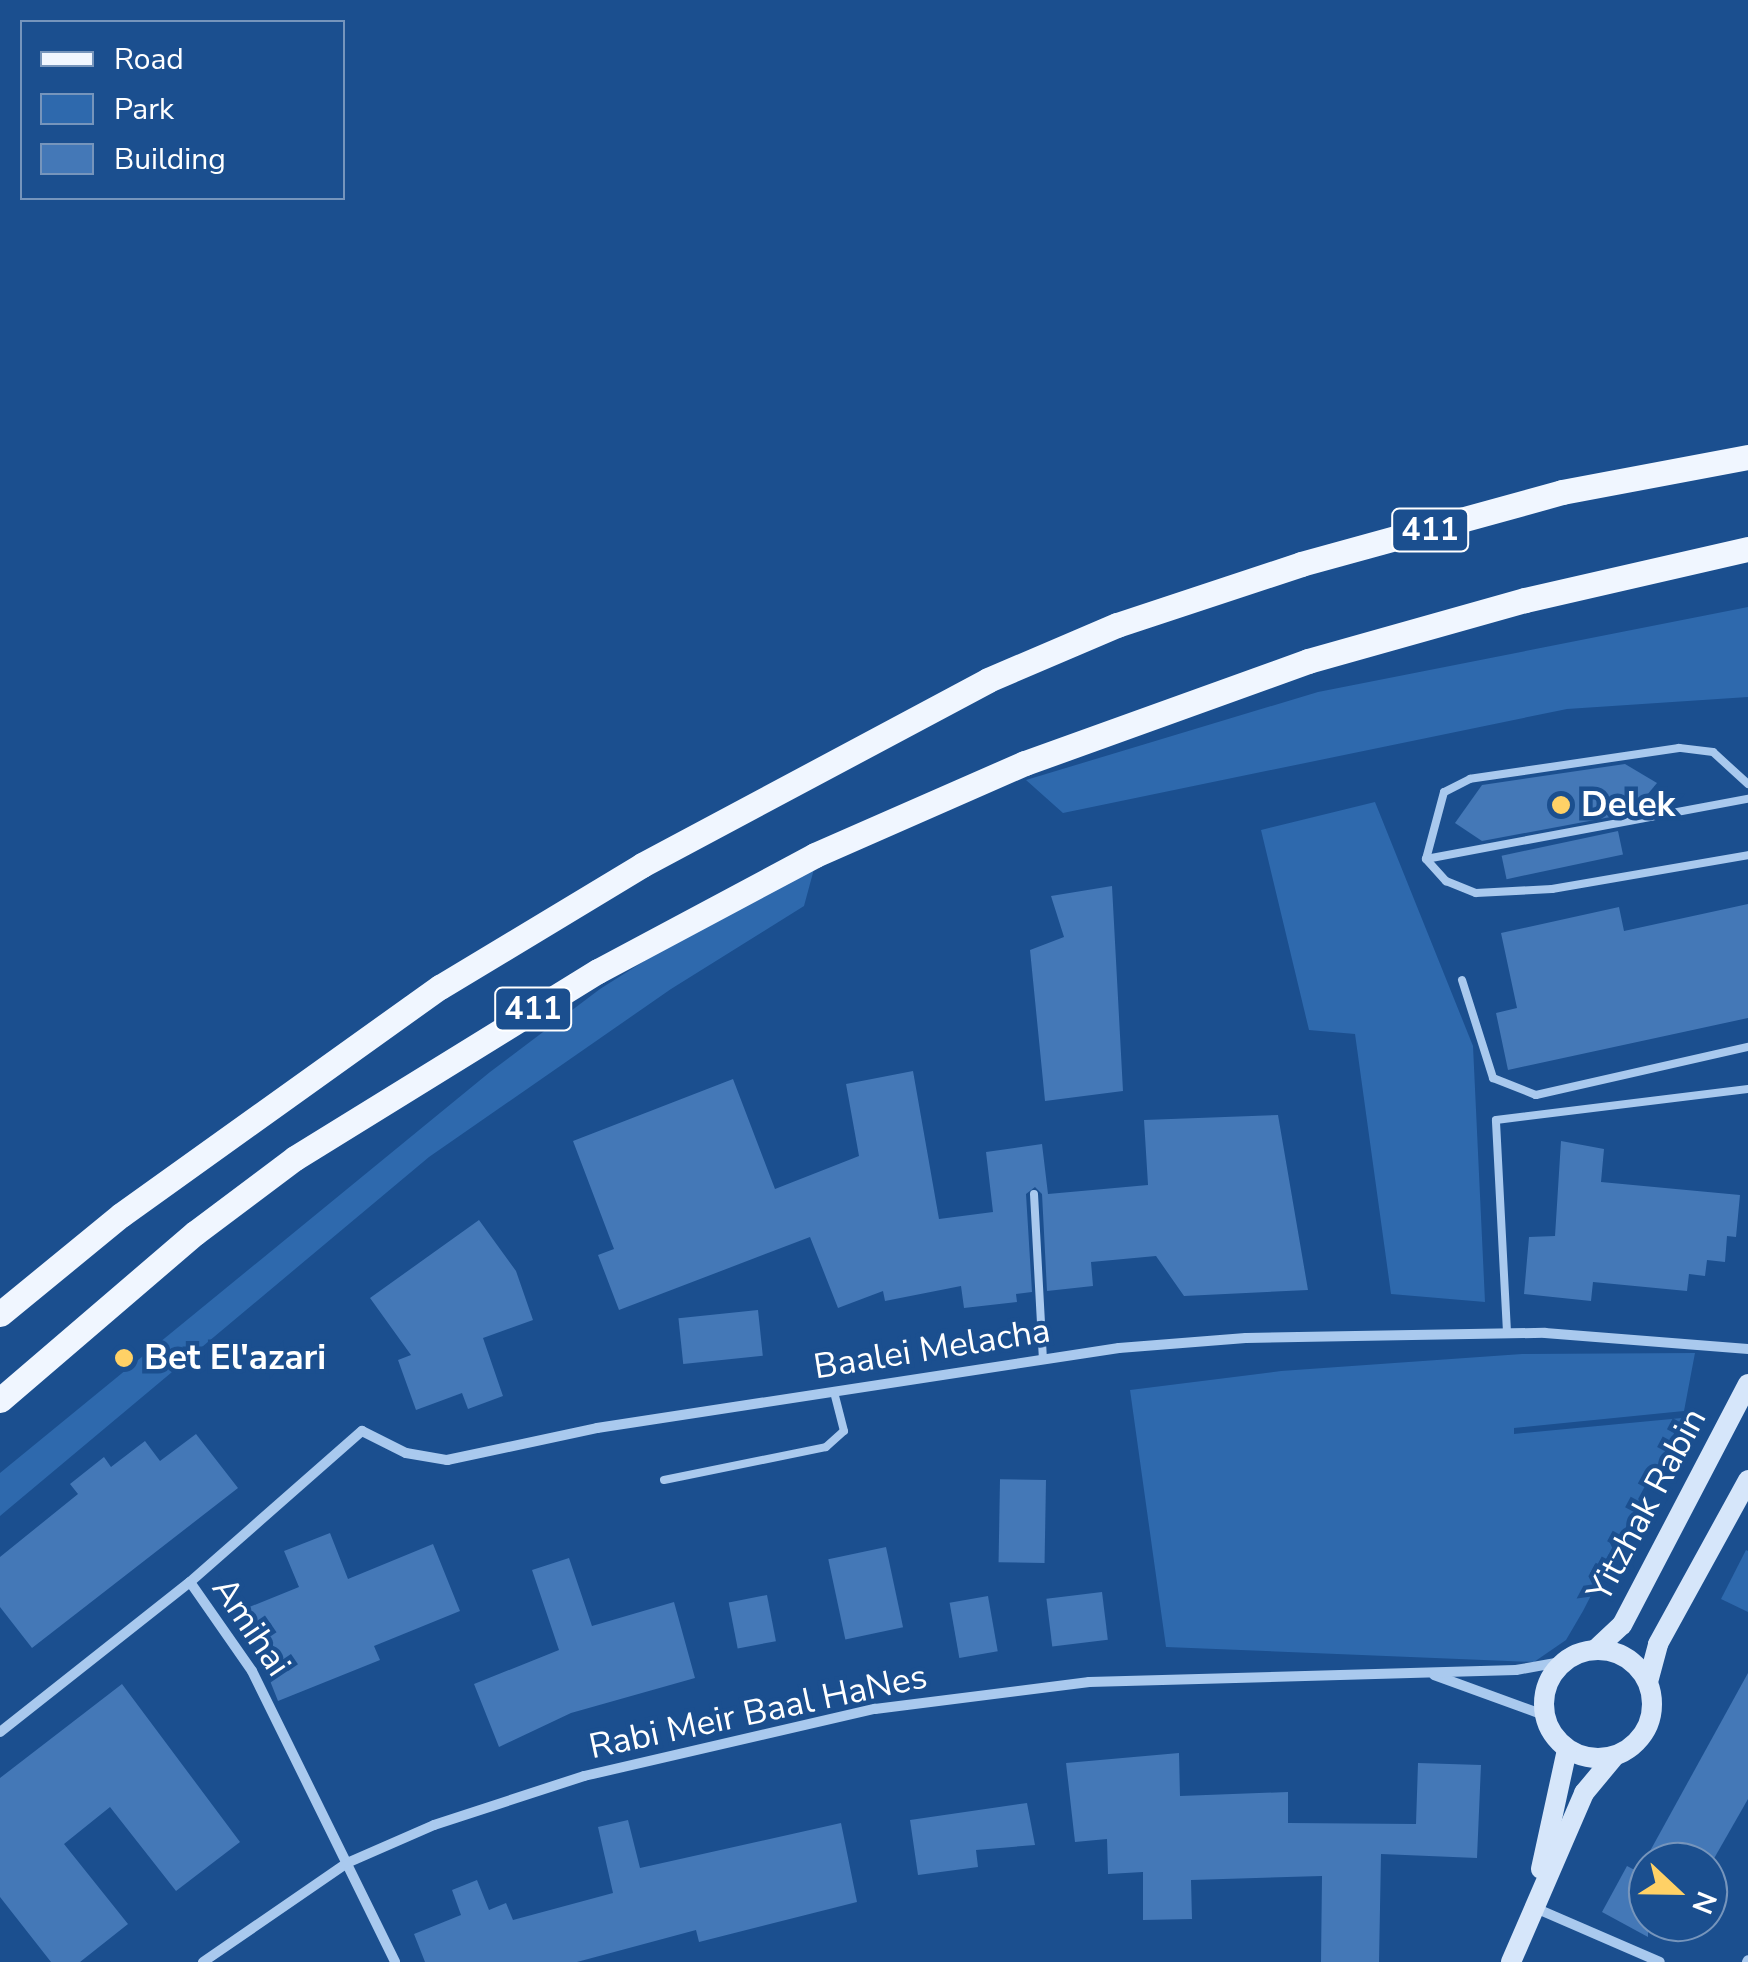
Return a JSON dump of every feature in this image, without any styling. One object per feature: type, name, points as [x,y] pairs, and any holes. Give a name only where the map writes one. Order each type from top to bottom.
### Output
[{"type":"main road","name":"411","points":[[0,1314],[122,1215],[440,986],[642,865],[988,680],[1118,626],[1301,564],[1562,492],[1748,457]]},
{"type":"main road","name":"411","points":[[0,1400],[195,1232],[296,1158],[598,971],[814,855],[1025,763],[1274,672],[1525,600],[1748,549]]},
{"type":"main road","points":[[0,1302],[41,1283]]},
{"type":"street","name":"Baalei Melacha","points":[[190,1582],[362,1431],[406,1454],[448,1460],[597,1428],[1043,1360],[1246,1338],[1507,1332],[1748,1349]]},
{"type":"street","name":"Yitzhak Rabin","points":[[1596,1649],[1622,1625],[1748,1384]]},
{"type":"street","points":[[1512,1962],[1534,1901],[1584,1793],[1614,1757],[1641,1739],[1648,1725],[1648,1682],[1658,1644],[1748,1480]]},
{"type":"street","name":"Amihai","points":[[0,1732],[190,1582],[252,1671],[395,1962]]},
{"type":"street","points":[[1614,1757],[1581,1757],[1567,1750],[1544,1715],[1544,1694],[1561,1662],[1596,1649],[1631,1661],[1648,1682]]},
{"type":"street","name":"Rabi Meir Baal HaNes","points":[[203,1962],[347,1863],[434,1825],[584,1776],[876,1709],[1089,1682],[1429,1672],[1561,1662]]},
{"type":"street","name":"Rabi Meir Baal HaNes","points":[[1429,1672],[1544,1715]]},
{"type":"street","points":[[1534,1901],[1567,1750]]},
{"type":"street","points":[[1534,1901],[1660,1962]]},
{"type":"lane","points":[[1426,858],[1444,792],[1470,779],[1679,748],[1713,752],[1748,784]]},
{"type":"lane","points":[[1426,858],[1748,798]]},
{"type":"lane","points":[[1426,858],[1446,881],[1476,893],[1552,888],[1748,855]]},
{"type":"lane","points":[[1462,980],[1493,1078],[1536,1095],[1748,1048]]},
{"type":"lane","points":[[1507,1332],[1496,1120],[1748,1089]]},
{"type":"lane","points":[[1034,1194],[1043,1360]]},
{"type":"lane","points":[[664,1480],[826,1447],[844,1431],[834,1392]]},
{"type":"green space","points":[[1748,607],[1748,697],[1567,709],[1063,813],[1026,780],[1318,692]]},
{"type":"green space","points":[[1375,802],[1473,1046],[1485,1302],[1391,1294],[1355,1034],[1309,1030],[1261,830]]},
{"type":"green space","points":[[814,869],[804,906],[671,989],[429,1157],[0,1516],[0,1473],[490,1072],[600,989],[714,917]]},
{"type":"green space","points":[[1695,1353],[1684,1411],[1514,1428],[1514,1434],[1682,1418],[1566,1640],[1534,1662],[1166,1647],[1130,1390],[1281,1371],[1522,1354]]},
{"type":"green space","points":[[1748,1551],[1748,1612],[1721,1599]]},
{"type":"building","points":[[1625,764],[1657,783],[1632,813],[1482,841],[1455,823],[1482,785]]},
{"type":"building","points":[[1618,831],[1623,854],[1507,879],[1502,856]]},
{"type":"building","points":[[1112,886],[1123,1091],[1045,1101],[1030,950],[1064,937],[1051,896]]},
{"type":"building","points":[[1748,904],[1748,1018],[1508,1070],[1496,1013],[1517,1008],[1501,933],[1619,907],[1624,931]]},
{"type":"building","points":[[913,1071],[939,1219],[993,1212],[986,1152],[1042,1144],[1048,1194],[1148,1185],[1144,1120],[1278,1115],[1308,1290],[1184,1296],[1156,1256],[1091,1262],[1093,1286],[1047,1291],[1042,1194],[1035,1187],[1026,1194],[1032,1292],[1016,1294],[1017,1302],[964,1308],[961,1286],[885,1301],[883,1291],[838,1308],[810,1237],[619,1310],[598,1255],[614,1249],[573,1141],[733,1079],[775,1189],[859,1156],[846,1084]]},
{"type":"building","points":[[1561,1141],[1604,1149],[1601,1182],[1740,1195],[1736,1237],[1727,1236],[1725,1262],[1707,1260],[1705,1276],[1689,1274],[1687,1291],[1593,1282],[1591,1301],[1524,1294],[1529,1237],[1555,1236]]},
{"type":"building","points":[[479,1220],[516,1271],[533,1320],[483,1338],[503,1396],[468,1409],[462,1393],[416,1410],[398,1360],[411,1355],[370,1298]]},
{"type":"building","points":[[758,1310],[763,1356],[683,1364],[678,1318]]},
{"type":"building","points":[[196,1434],[238,1488],[32,1648],[0,1607],[0,1557],[78,1494],[70,1484],[104,1457],[111,1467],[145,1441],[160,1461]]},
{"type":"building","points":[[1000,1479],[1046,1480],[1045,1563],[999,1562]]},
{"type":"building","points":[[330,1533],[348,1579],[433,1544],[460,1611],[374,1646],[380,1660],[278,1701],[242,1610],[299,1587],[284,1551]]},
{"type":"building","points":[[886,1547],[903,1627],[845,1639],[828,1559]]},
{"type":"building","points":[[569,1558],[592,1626],[674,1602],[695,1678],[571,1713],[499,1747],[474,1684],[559,1650],[532,1570]]},
{"type":"building","points":[[1102,1592],[1108,1640],[1052,1646],[1046,1599]]},
{"type":"building","points":[[767,1595],[776,1641],[738,1649],[729,1602]]},
{"type":"building","points":[[988,1596],[998,1651],[959,1658],[950,1603]]},
{"type":"building","points":[[1748,1673],[1748,1799],[1723,1842],[1655,1842]]},
{"type":"building","points":[[122,1684],[240,1842],[176,1891],[110,1807],[64,1844],[128,1924],[80,1962],[51,1962],[0,1897],[0,1778]]},
{"type":"building","points":[[1179,1753],[1180,1796],[1288,1792],[1288,1823],[1416,1824],[1418,1763],[1481,1765],[1477,1858],[1381,1854],[1379,1962],[1321,1962],[1322,1876],[1191,1880],[1192,1919],[1143,1920],[1143,1872],[1108,1874],[1107,1839],[1075,1842],[1066,1763]]},
{"type":"building","points":[[1027,1803],[1035,1845],[976,1850],[978,1867],[918,1875],[910,1820]]},
{"type":"building","points":[[628,1820],[640,1868],[841,1823],[857,1902],[699,1942],[696,1930],[577,1962],[425,1962],[414,1934],[461,1915],[452,1890],[477,1880],[489,1910],[506,1903],[513,1920],[613,1893],[598,1827]]},
{"type":"building","points":[[1627,1866],[1628,1867],[1628,1926],[1602,1912]]},
{"type":"place","name":"Delek","points":[[1561,805]]},
{"type":"place","name":"Bet El'azari","points":[[124,1358]]}]
